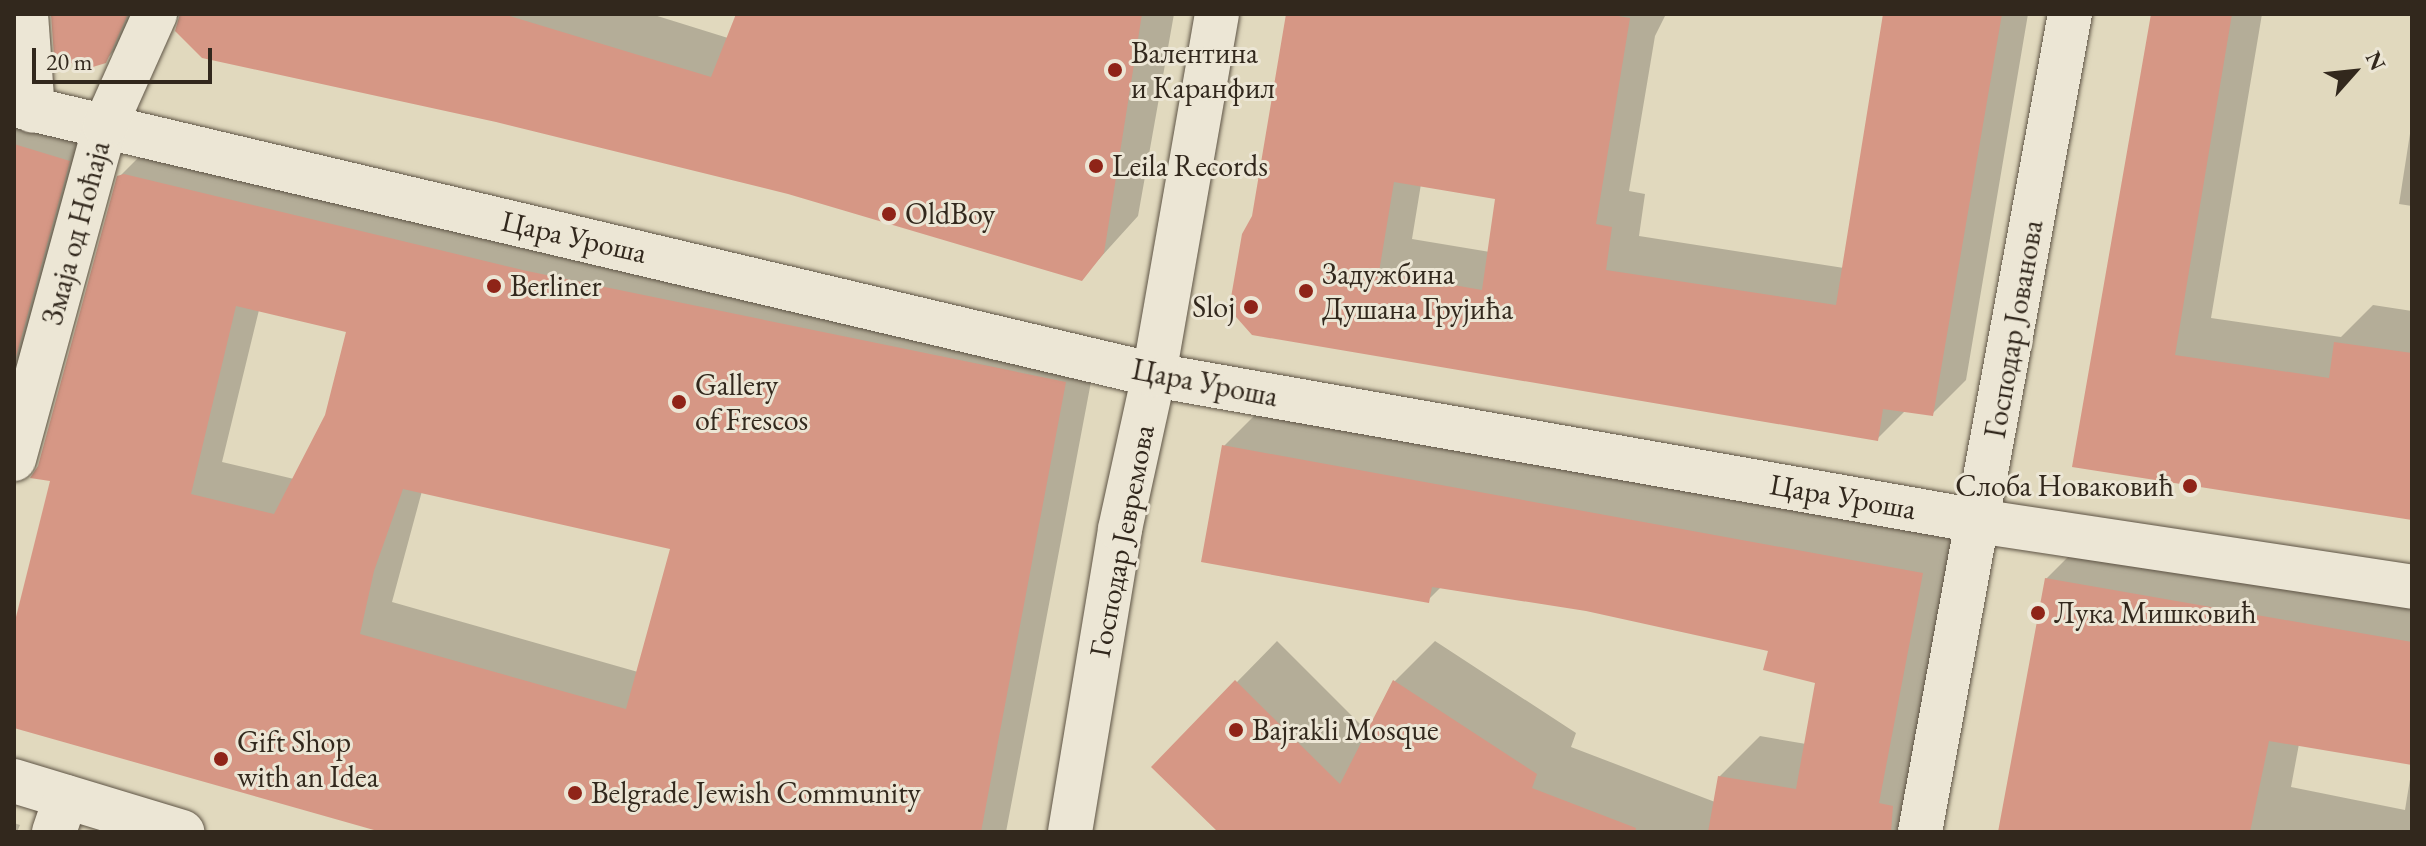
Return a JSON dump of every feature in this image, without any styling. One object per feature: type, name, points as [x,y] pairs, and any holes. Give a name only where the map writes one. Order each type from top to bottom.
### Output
[{"type":"street","points":[[23,108],[26,14]]},
{"type":"street","name":"Змаја од Ноћаја","points":[[14,459],[105,126],[155,14]]},
{"type":"street","name":"Господар Јевремова","points":[[1070,832],[1120,529],[1154,375],[1217,14]]},
{"type":"street","name":"Господар Јованова","points":[[1920,832],[2070,14]]},
{"type":"street","name":"Цара Уроша","points":[[23,108],[1154,375],[1978,521],[2412,587]]},
{"type":"street","points":[[14,781],[60,815],[182,832]]},
{"type":"building","points":[[51,14],[128,14],[106,63],[86,69],[54,56]]},
{"type":"building","points":[[180,14],[503,14],[711,77],[736,14],[1142,14],[1104,253],[1082,281],[788,194],[496,122],[202,58],[175,31]]},
{"type":"building","points":[[1286,14],[1606,14],[1630,18],[1596,224],[1612,227],[1606,270],[1836,305],[1883,14],[2002,14],[1933,416],[1883,409],[1878,441],[1252,335],[1229,309],[1242,234],[1252,216]],"holes":[[[1394,182],[1495,199],[1482,290],[1379,272]]]},
{"type":"building","points":[[2151,14],[2232,14],[2175,355],[2329,378],[2334,342],[2412,353],[2412,520],[2072,467]]},
{"type":"building","points":[[14,144],[70,161],[14,364]]},
{"type":"building","points":[[124,174],[527,271],[1066,382],[981,832],[381,832],[14,728],[14,625],[50,481],[30,478],[38,466],[117,176]],"holes":[[[236,306],[346,332],[325,415],[274,514],[191,494]],[[403,489],[670,549],[626,709],[360,634],[374,571]]]},
{"type":"building","points":[[1222,445],[1923,573],[1879,803],[1893,806],[1891,832],[1708,832],[1718,776],[1796,789],[1815,683],[1763,670],[1768,651],[1586,611],[1432,587],[1429,603],[1201,562]]},
{"type":"building","points":[[2045,578],[2412,642],[2412,765],[2269,741],[2250,832],[1998,832]]},
{"type":"building","points":[[1235,680],[1340,784],[1393,680],[1537,774],[1532,788],[1636,828],[1635,832],[1218,832],[1151,767]]},
{"type":"place","name":"Валентина и Каранфил","points":[[1115,70]]},
{"type":"place","name":"Leila Records","points":[[1096,166]]},
{"type":"place","name":"OldBoy","points":[[889,214]]},
{"type":"place","name":"Berliner","points":[[494,286]]},
{"type":"place","name":"Задужбина Душана Грујића","points":[[1306,291]]},
{"type":"place","name":"Sloj","points":[[1251,307]]},
{"type":"place","name":"Gallery of Frescos","points":[[679,402]]},
{"type":"place","name":"Слоба Новаковић","points":[[2190,486]]},
{"type":"place","name":"Лука Мишковић","points":[[2038,613]]},
{"type":"place","name":"Bajrakli Mosque","points":[[1236,730]]},
{"type":"place","name":"Gift Shop with an Idea","points":[[221,759]]},
{"type":"place","name":"Belgrade Jewish Community","points":[[575,793]]}]
